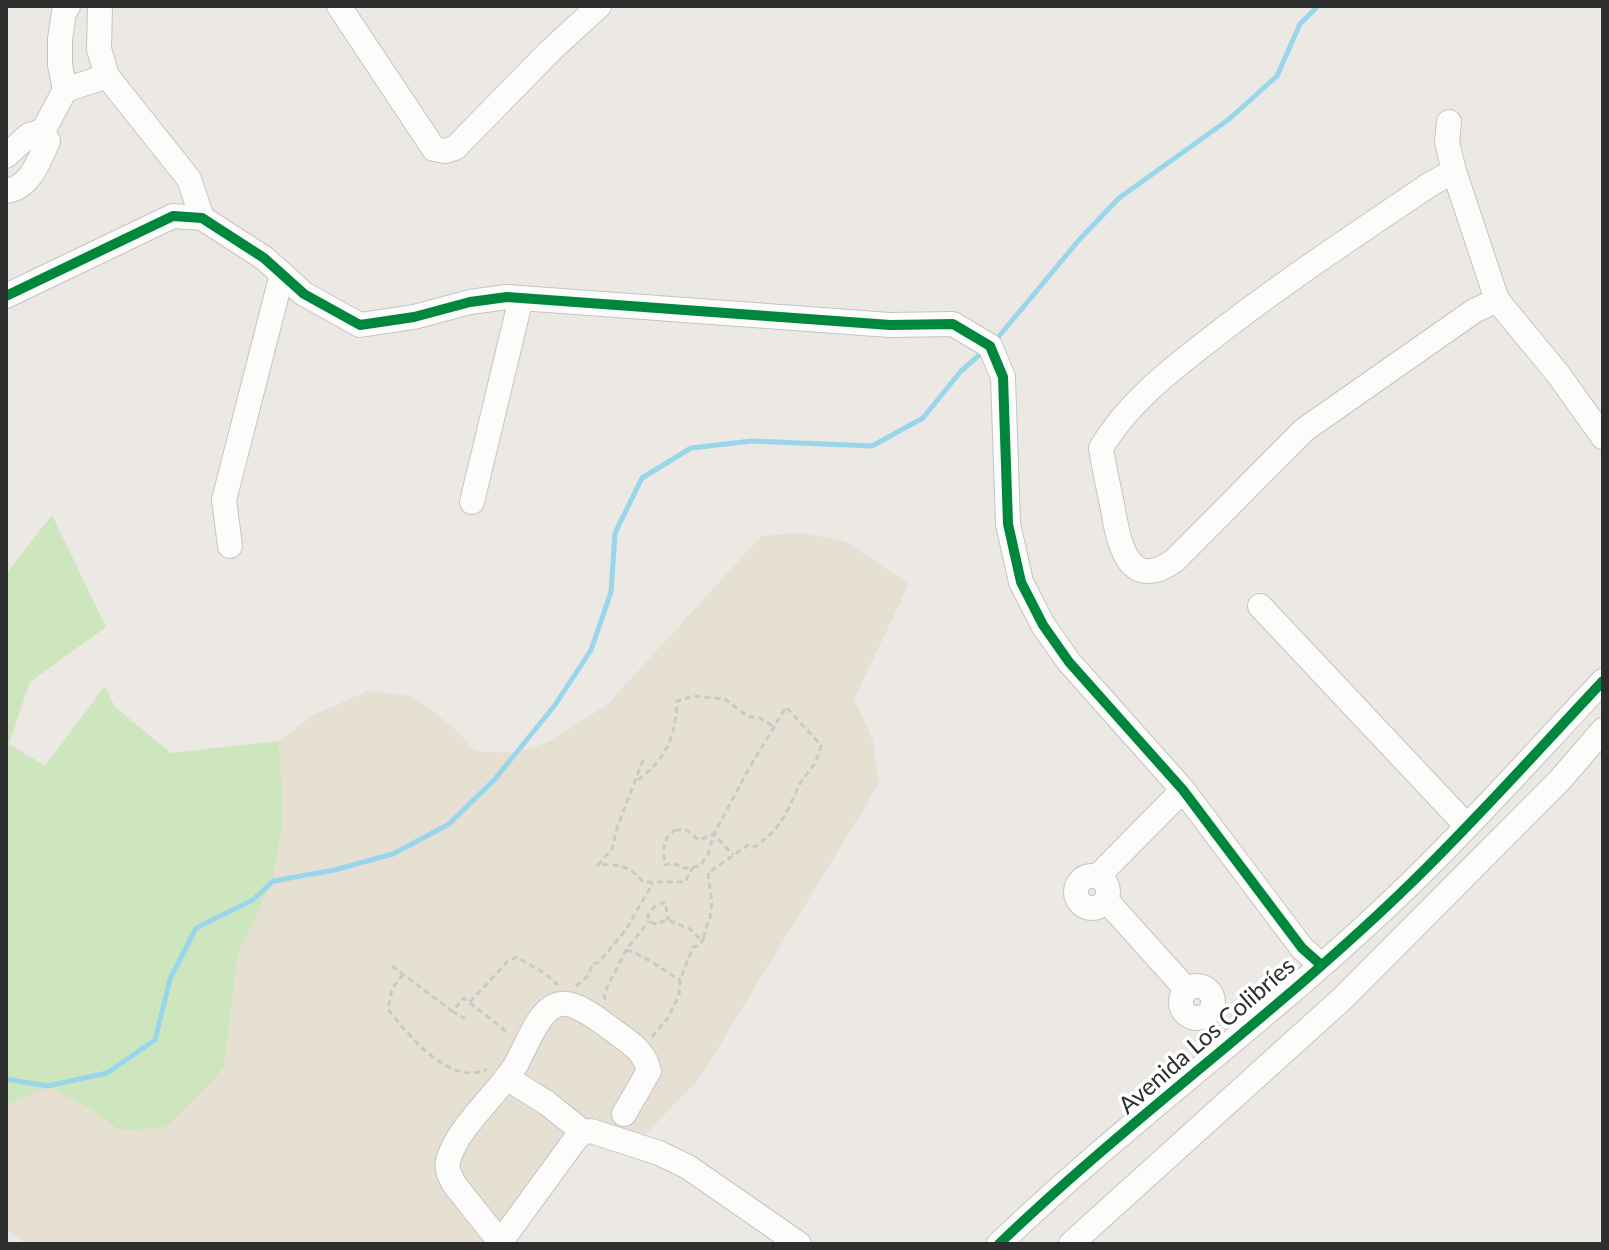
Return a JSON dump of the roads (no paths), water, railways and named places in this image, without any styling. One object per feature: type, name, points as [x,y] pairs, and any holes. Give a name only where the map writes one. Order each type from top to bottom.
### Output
[{"type":"street","points":[[6,156],[29,135],[43,131],[65,90],[60,65],[60,39],[64,12],[68,6]]},
{"type":"street","points":[[100,6],[99,49],[107,76],[189,179],[202,218]]},
{"type":"street","points":[[339,6],[434,149],[445,151],[455,148],[599,6]]},
{"type":"street","points":[[65,90],[107,76]]},
{"type":"street","points":[[1449,122],[1447,142],[1454,171],[1497,300],[1558,374],[1603,437]]},
{"type":"street","points":[[6,191],[19,188],[33,170],[48,141],[43,131]]},
{"type":"street","points":[[1454,171],[1252,306],[1138,399],[1112,428],[1101,448],[1120,546],[1131,564],[1147,572],[1164,568],[1304,430],[1474,311],[1497,300]]},
{"type":"street","points":[[6,296],[173,216],[202,218],[264,258],[304,294],[360,325],[507,297],[890,325],[953,324],[990,346],[1003,377],[1008,524],[1021,582],[1043,625],[1069,662],[1183,790],[1302,948],[1320,964]]},
{"type":"street","points":[[230,546],[224,500],[282,274]]},
{"type":"street","points":[[472,502],[521,298]]},
{"type":"street","points":[[1260,606],[1466,825]]},
{"type":"street","name":"Avenida Los Colibríes","points":[[999,1244],[1048,1197],[1227,1047],[1410,884],[1603,681]]},
{"type":"street","points":[[1071,1244],[1343,998],[1560,780],[1603,730]]},
{"type":"street","points":[[1183,790],[1098,876],[1086,876],[1081,880],[1077,885],[1077,897],[1090,908],[1106,900],[1186,989]]},
{"type":"street","points":[[583,1132],[500,1243],[448,1173],[447,1163],[459,1139],[499,1072],[552,1007],[562,1004],[577,1007],[645,1055],[649,1071],[624,1114]]},
{"type":"street","points":[[499,1072],[548,1104],[583,1132],[600,1132],[688,1167],[799,1244]]},
{"type":"waterway","points":[[995,341],[1079,240],[1119,198],[1228,120],[1277,76],[1300,24],[1318,6]]},
{"type":"waterway","points":[[6,1079],[47,1086],[107,1073],[155,1040],[170,979],[196,928],[253,900],[273,881],[334,870],[393,854],[449,824],[495,779],[555,705],[591,650],[611,592],[615,533],[642,478],[691,448],[752,441],[872,446],[923,418],[961,371],[985,350]]}]
